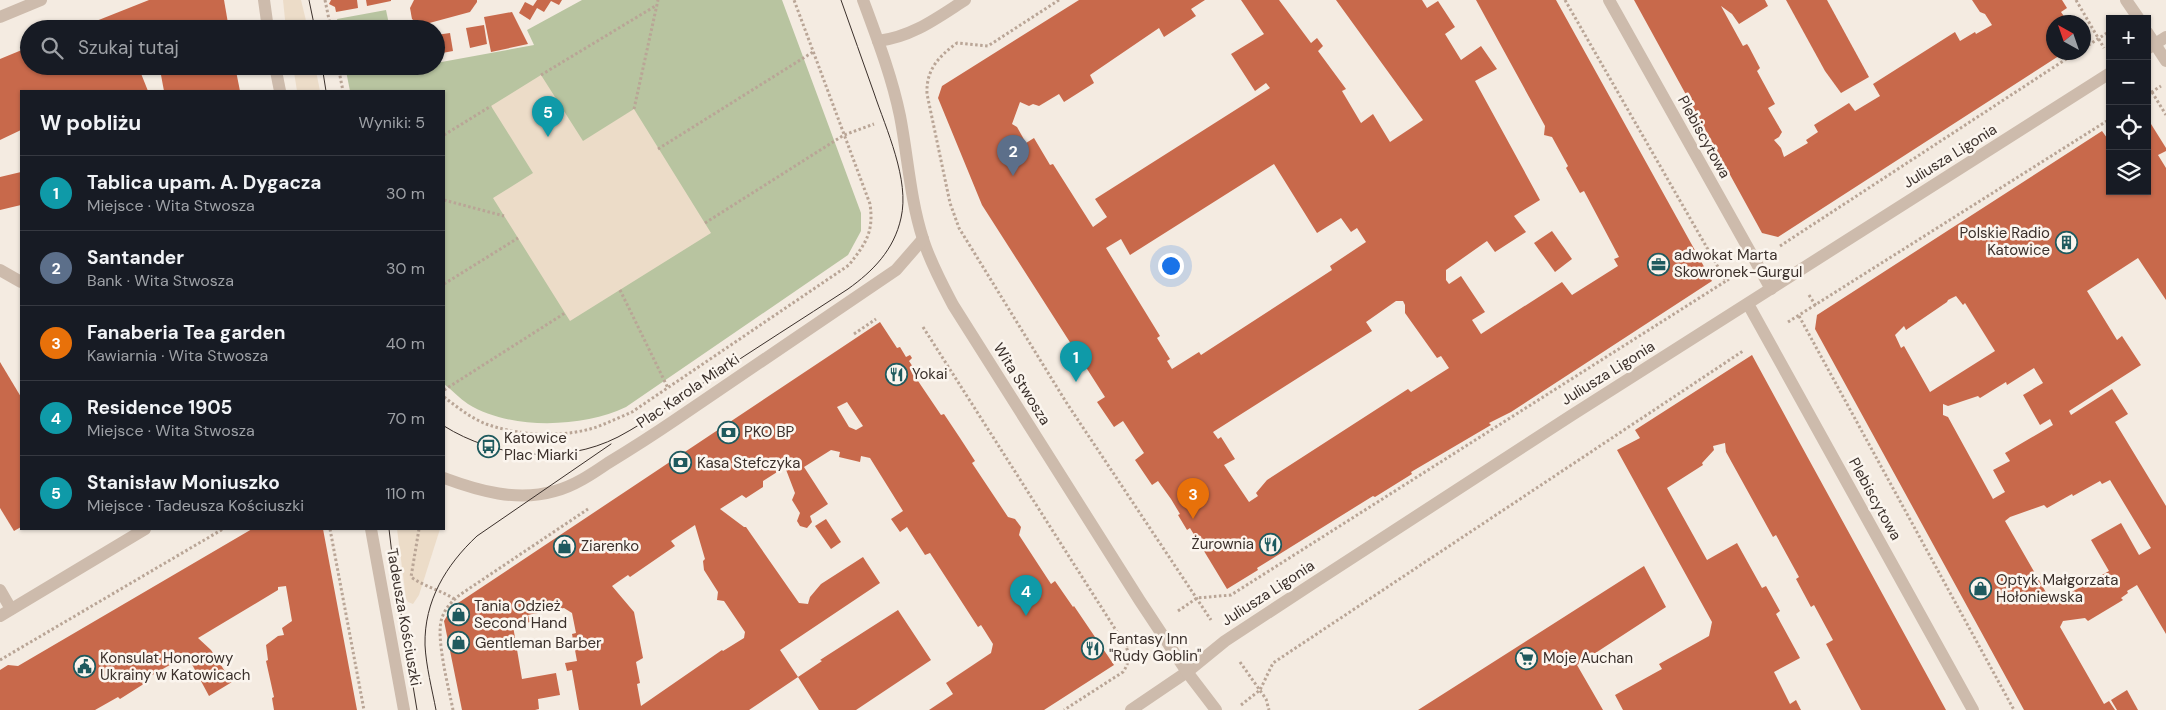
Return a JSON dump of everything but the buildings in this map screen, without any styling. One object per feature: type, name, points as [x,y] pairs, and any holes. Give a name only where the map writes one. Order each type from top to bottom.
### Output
[{"type":"street","points":[[0,17],[41,0]]},
{"type":"street","points":[[264,0],[267,20]]},
{"type":"street","name":"Wita Stwosza","points":[[863,0],[878,41],[900,116],[905,156],[923,239],[953,305],[1156,626],[1187,672],[1216,710]]},
{"type":"street","points":[[878,41],[894,39],[915,31],[965,0]]},
{"type":"street","name":"Plebiscytowa","points":[[1609,0],[1771,289]]},
{"type":"street","points":[[2126,0],[2136,15]]},
{"type":"street","points":[[2156,43],[2166,61]]},
{"type":"street","points":[[277,75],[280,90]]},
{"type":"street","name":"Juliusza Ligonia","points":[[1131,710],[1187,672],[1225,640],[1572,415],[2106,76]]},
{"type":"street","name":"Plac Karola Miarki","points":[[445,478],[468,487],[493,493],[531,496],[555,491],[579,482],[650,437],[896,270],[923,239]]},
{"type":"street","points":[[0,270],[20,281]]},
{"type":"street","name":"Plebiscytowa","points":[[1748,304],[1973,710]]},
{"type":"street","points":[[0,616],[143,530]]},
{"type":"street","name":"Tadeusza Kościuszki","points":[[371,530],[404,710]]},
{"type":"street","points":[[0,590],[12,609]]},
{"type":"path","points":[[325,0],[329,20]]},
{"type":"path","points":[[634,109],[658,0]]},
{"type":"path","points":[[445,398],[465,413],[486,424],[510,430],[538,434],[563,433],[595,427],[632,412],[849,265],[867,241],[872,220],[870,204],[794,0]]},
{"type":"path","points":[[1059,0],[988,46],[957,43],[943,53],[932,67],[926,84],[927,94],[950,203],[959,228],[1066,402],[1260,690],[1268,704],[1269,710]]},
{"type":"path","points":[[1565,0],[1726,281]]},
{"type":"path","points":[[2076,0],[2099,39]]},
{"type":"path","points":[[541,75],[657,5]]},
{"type":"path","points":[[2091,44],[2106,34]]},
{"type":"path","points":[[658,149],[813,52]]},
{"type":"path","points":[[1780,246],[2065,60]]},
{"type":"path","points":[[340,75],[344,90]]},
{"type":"path","points":[[2166,83],[2152,92],[2166,116]]},
{"type":"path","points":[[445,134],[491,106]]},
{"type":"path","points":[[1234,710],[1260,690],[1273,663],[1766,336],[2106,122]]},
{"type":"path","points":[[705,223],[844,135]]},
{"type":"path","points":[[445,200],[504,216]]},
{"type":"path","points":[[445,283],[518,238]]},
{"type":"path","points":[[1126,646],[1197,598],[1231,595],[1755,262]]},
{"type":"path","points":[[620,290],[668,388]]},
{"type":"path","points":[[445,389],[566,313]]},
{"type":"path","points":[[1799,316],[2014,710]]},
{"type":"path","points":[[852,335],[876,319]]},
{"type":"path","points":[[923,327],[1126,646],[1129,656],[1128,664],[1123,672],[1064,710]]},
{"type":"path","points":[[453,710],[440,634],[442,618],[454,599],[591,507]]},
{"type":"path","points":[[0,660],[221,530]]},
{"type":"path","points":[[330,530],[364,710]]},
{"type":"path","points":[[419,530],[411,577],[422,585],[445,593],[454,599]]},
{"type":"green space","points":[[582,0],[782,0],[861,213],[861,231],[848,255],[626,407],[589,419],[568,422],[525,422],[504,418],[468,404],[445,385],[445,90],[350,90],[347,75],[445,75],[445,61],[534,45],[527,30]]},
{"type":"green space","points":[[386,10],[388,20],[337,20]]},
{"type":"shaded area","points":[[283,0],[301,0],[306,20],[285,20]]},
{"type":"shaded area","points":[[294,75],[317,75],[320,90],[297,90]]},
{"type":"shaded area","points":[[541,75],[583,141],[634,109],[711,233],[570,321],[493,198],[533,173],[491,106]]},
{"type":"shaded area","points":[[397,530],[440,530],[419,595],[413,604],[408,602]]},
{"type":"tram line","points":[[309,0],[313,20]]},
{"type":"tram line","points":[[445,427],[464,437],[485,445],[507,451],[530,454],[575,452],[597,446],[618,437],[653,416],[848,289],[874,267],[888,250],[898,230],[903,203],[902,187],[900,171],[890,138],[841,0]]},
{"type":"tram line","points":[[323,75],[326,90]]},
{"type":"tram line","points":[[436,710],[425,645],[426,629],[428,613],[433,599],[447,572],[477,536],[611,444]]},
{"type":"tram line","points":[[389,530],[417,710]]},
{"type":"place","name":"Stanisław Moniuszko","points":[[548,137]]},
{"type":"place","name":"Santander","points":[[1013,176]]},
{"type":"place","name":"Polskie Radio Katowice","points":[[2066,242]]},
{"type":"place","name":"adwokat Marta Skowronek-Gurgul","points":[[1658,264]]},
{"type":"place","name":"Yokai","points":[[896,374]]},
{"type":"place","name":"Tablica upam. A. Dygacza","points":[[1076,382]]},
{"type":"place","name":"PKO BP","points":[[728,432]]},
{"type":"place","name":"Katowice Plac Miarki","points":[[488,447]]},
{"type":"place","name":"Kasa Stefczyka","points":[[681,463]]},
{"type":"place","name":"Fanaberia Tea garden","points":[[1193,519]]},
{"type":"place","name":"Żurownia","points":[[1270,544]]},
{"type":"place","name":"Ziarenko","points":[[565,546]]},
{"type":"place","name":"Optyk Małgorzata Hołoniewska","points":[[1980,589]]},
{"type":"place","name":"Tania Odzież Second Hand","points":[[458,615]]},
{"type":"place","name":"Residence 1905","points":[[1026,616]]},
{"type":"place","name":"Gentleman Barber","points":[[459,643]]},
{"type":"place","name":"Fantasy Inn \"Rudy Goblin\"","points":[[1093,648]]},
{"type":"place","name":"Moje Auchan","points":[[1527,658]]},
{"type":"place","name":"Konsulat Honorowy Ukrainy w Katowicach","points":[[84,667]]}]
